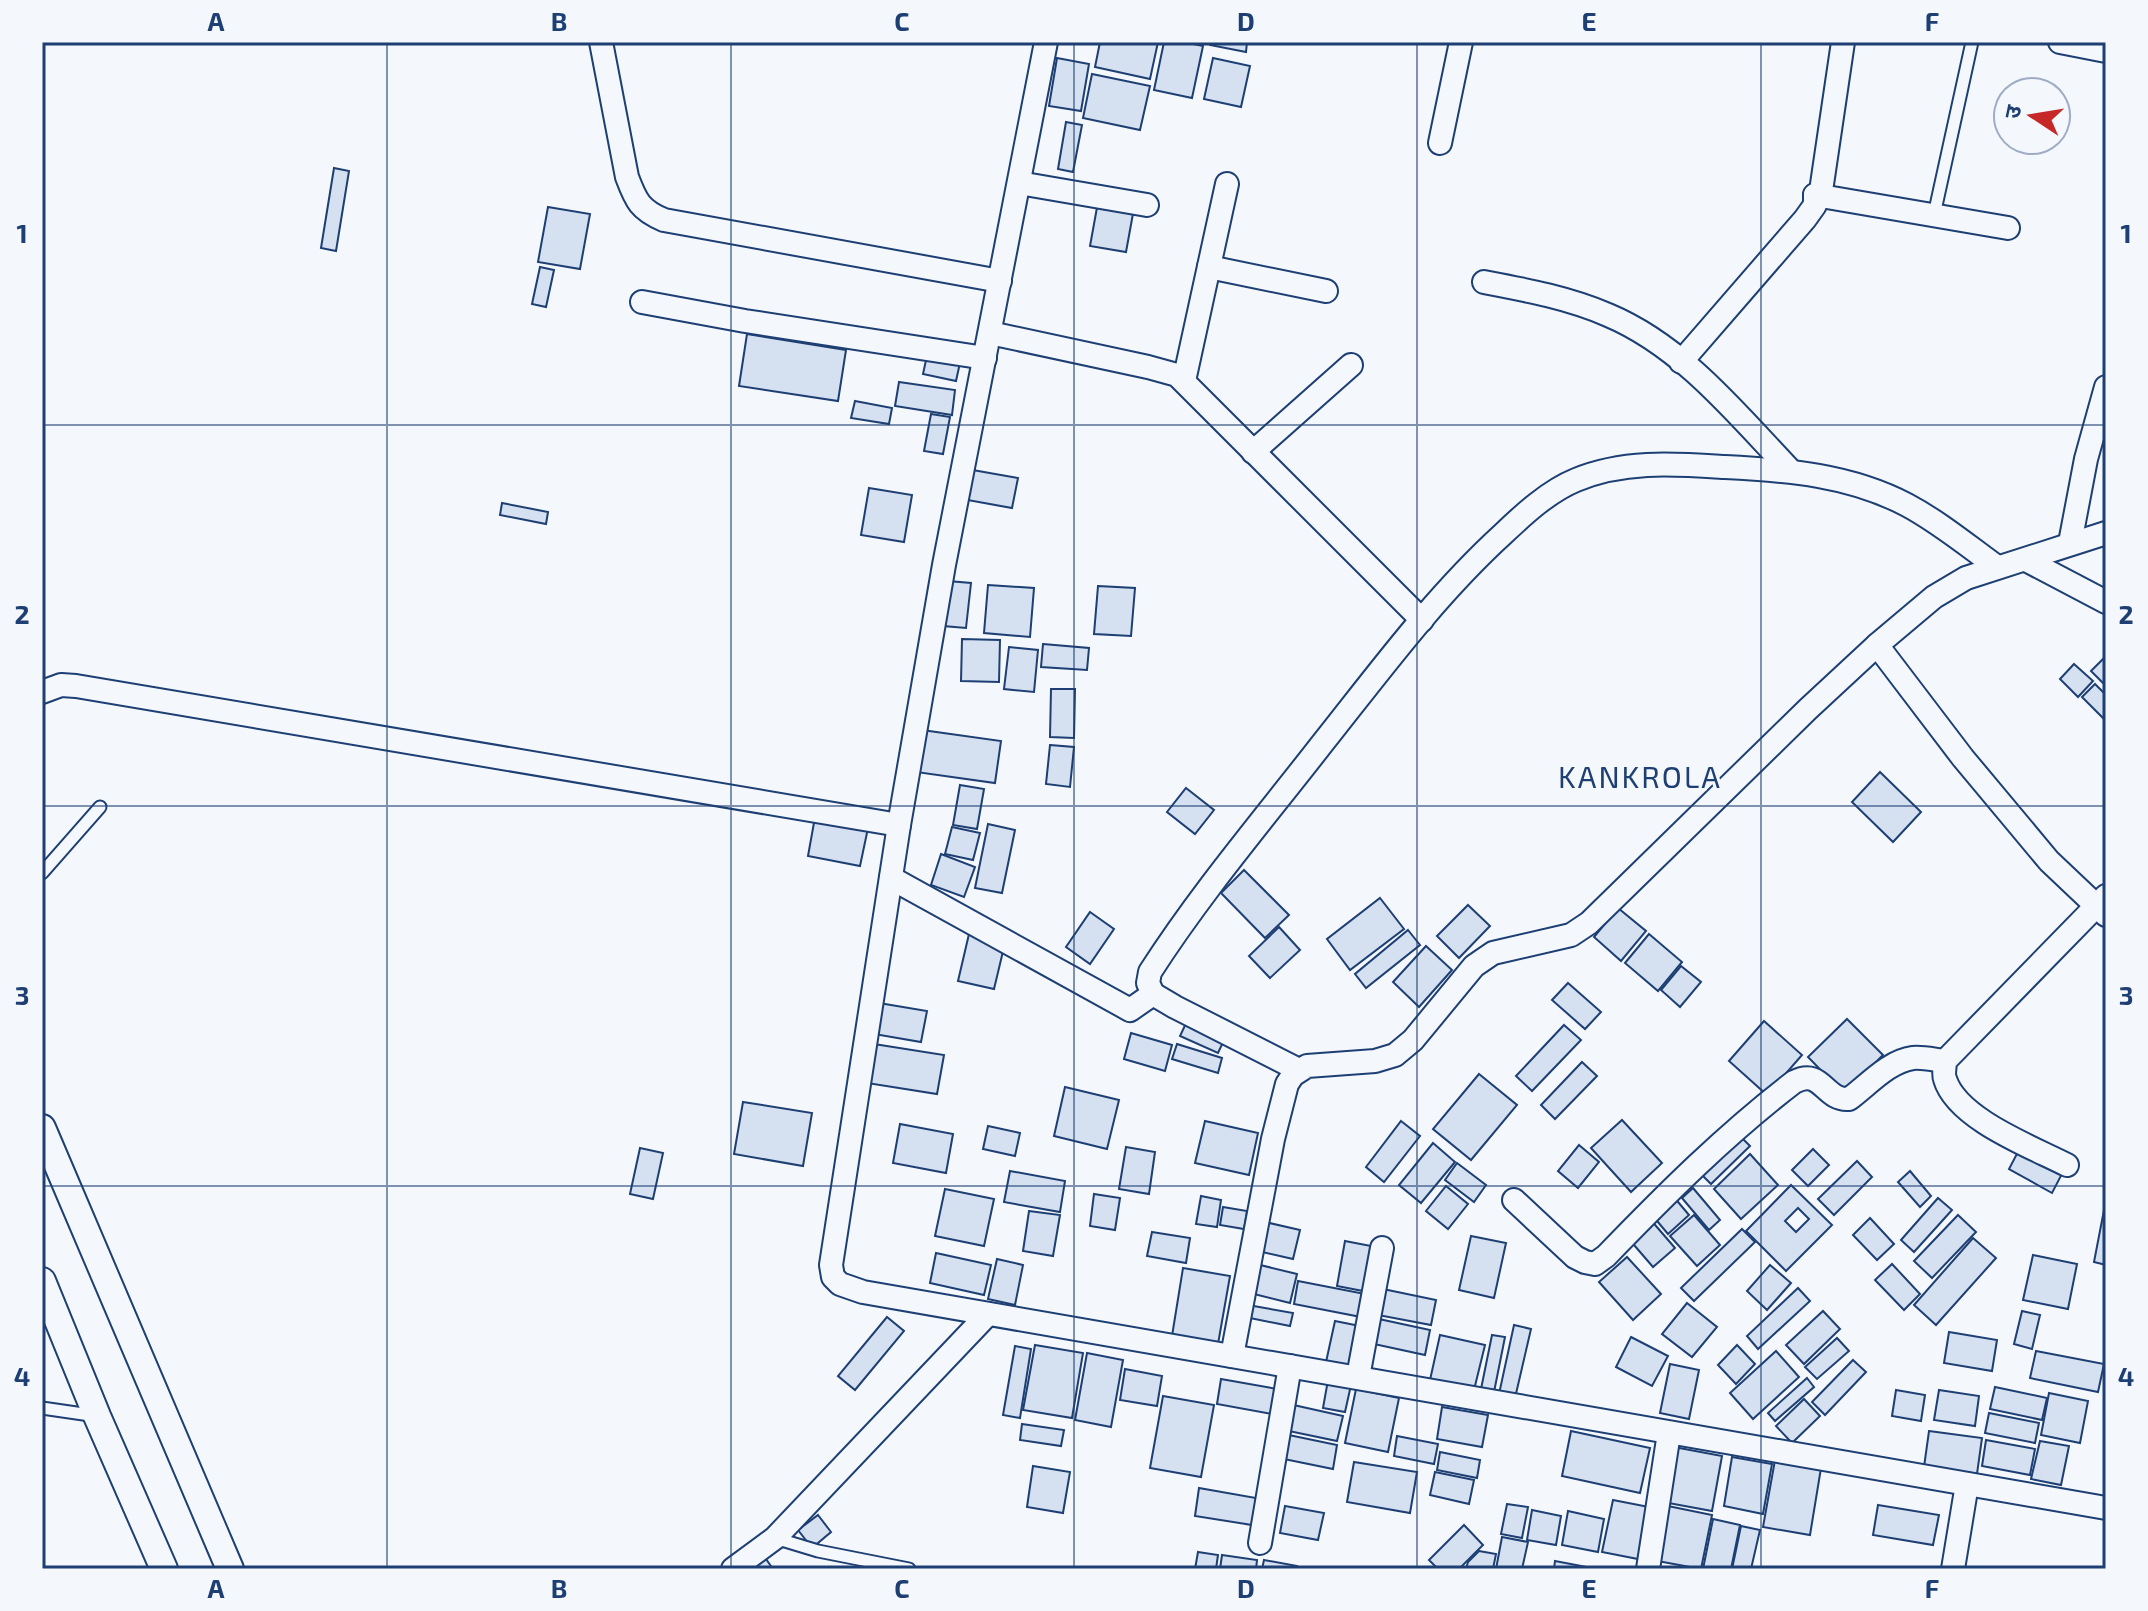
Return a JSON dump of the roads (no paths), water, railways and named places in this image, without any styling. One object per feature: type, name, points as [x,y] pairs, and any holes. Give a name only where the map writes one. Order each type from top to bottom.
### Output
[{"type":"street","points":[[601,42],[627,177],[635,199],[648,213],[664,220],[1000,281]]},
{"type":"street","points":[[1046,42],[944,565],[899,825],[831,1273],[840,1284],[863,1292],[2106,1508]]},
{"type":"street","points":[[1440,143],[1461,42]]},
{"type":"street","points":[[1815,195],[1821,191],[1843,42]]},
{"type":"street","points":[[2060,42],[2106,51]]},
{"type":"street","points":[[1019,183],[1147,205]]},
{"type":"street","points":[[1184,381],[1227,184]]},
{"type":"street","points":[[1815,195],[2008,228]]},
{"type":"street","points":[[1681,362],[1805,219],[1815,205],[1815,195]]},
{"type":"street","points":[[1209,267],[1326,291]]},
{"type":"street","points":[[1484,282],[1555,296],[1639,330],[1681,362],[1730,407],[1790,470]]},
{"type":"street","points":[[642,302],[985,358]]},
{"type":"street","points":[[990,333],[1177,375],[1422,620]]},
{"type":"street","points":[[1253,452],[1351,365]]},
{"type":"street","points":[[2070,543],[2086,459],[2106,387]]},
{"type":"street","points":[[1299,1070],[1153,994],[1148,983],[1150,972],[1235,855],[1422,620],[1479,556],[1537,504],[1574,481],[1604,470],[1636,464],[1790,470],[1833,478],[1907,505],[1997,567]]},
{"type":"street","points":[[1232,1356],[1273,1139],[1287,1084],[1293,1075],[1307,1066],[1375,1061],[1395,1055],[1413,1040],[1474,966],[1493,953],[1571,935],[1589,923],[1808,709],[1934,597],[1966,578],[2106,533]]},
{"type":"street","points":[[2026,560],[2106,602]]},
{"type":"street","points":[[1877,645],[1973,771],[2049,861],[2103,906],[1945,1061],[1944,1078],[1956,1100],[1973,1115],[2067,1165]]},
{"type":"street","points":[[42,692],[61,685],[76,686],[899,825]]},
{"type":"street","points":[[891,878],[1130,1010],[1153,994]]},
{"type":"street","points":[[1514,1200],[1575,1257],[1595,1264],[1742,1123],[1802,1077],[1811,1077],[1833,1095],[1849,1099],[1900,1062],[1913,1058],[1945,1061]]},
{"type":"street","points":[[42,1128],[230,1569]]},
{"type":"street","points":[[1358,1377],[1382,1248]]},
{"type":"street","points":[[42,1281],[164,1569]]},
{"type":"street","points":[[733,1569],[775,1538],[988,1314]]},
{"type":"street","points":[[1260,1543],[1290,1366]]},
{"type":"street","points":[[1648,1569],[1669,1433]]},
{"type":"street","points":[[1953,1569],[1967,1484]]},
{"type":"lane","points":[[1934,215],[1972,42]]},
{"type":"lane","points":[[42,873],[100,807]]},
{"type":"lane","points":[[42,1408],[97,1416]]},
{"type":"lane","points":[[775,1538],[818,1551],[909,1569]]},
{"type":"district","name":"KANKROLA","points":[[1640,778]]}]
